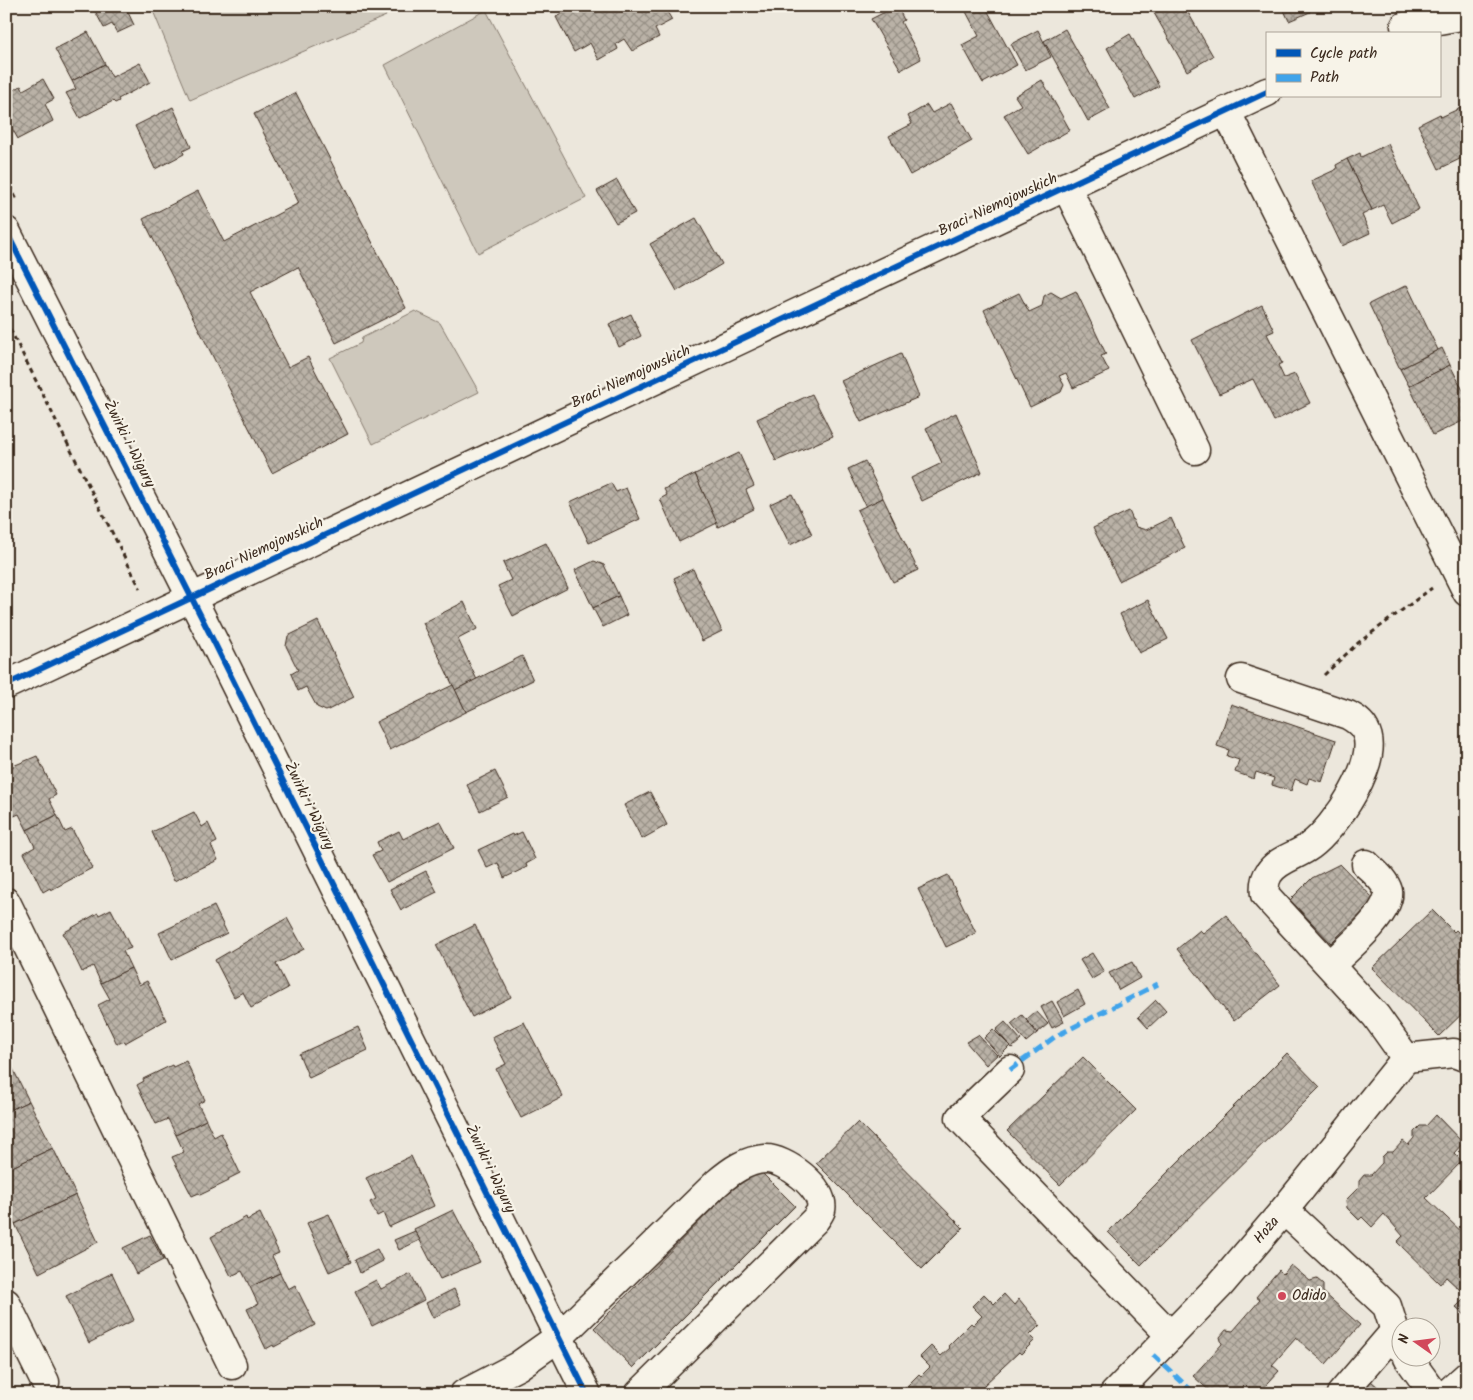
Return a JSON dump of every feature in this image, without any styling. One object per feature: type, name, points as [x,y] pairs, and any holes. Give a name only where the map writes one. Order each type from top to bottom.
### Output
[{"type":"street","points":[[1397,30],[1430,6]]},
{"type":"street","points":[[1397,30],[1467,15]]},
{"type":"street","name":"Braci Niemojowskich","points":[[6,685],[1266,92]]},
{"type":"street","points":[[1226,111],[1462,582]]},
{"type":"street","points":[[1066,186],[1195,450]]},
{"type":"street","name":"Żwirki i Wigury","points":[[8,236],[191,597],[587,1394]]},
{"type":"street","points":[[1241,680],[1348,715],[1359,721],[1366,730],[1368,750],[1356,785],[1345,808],[1311,846],[1278,864],[1269,873],[1264,883],[1265,895],[1376,1016],[1406,1058],[1462,1054]]},
{"type":"street","points":[[1330,966],[1382,913],[1388,902],[1388,892],[1384,882],[1366,864]]},
{"type":"street","points":[[6,902],[232,1365]]},
{"type":"street","name":"Hoża","points":[[1114,1394],[1171,1336],[1284,1210],[1406,1058]]},
{"type":"street","points":[[1010,1070],[960,1118],[1171,1336]]},
{"type":"street","points":[[464,1394],[518,1366],[559,1337],[716,1182],[733,1170],[753,1161],[767,1159],[781,1162],[800,1174],[814,1187],[820,1200],[821,1210],[815,1220],[639,1394]]},
{"type":"street","points":[[1284,1210],[1379,1297],[1387,1306],[1391,1318]]},
{"type":"street","points":[[6,1303],[45,1382]]},
{"type":"street","points":[[1341,1394],[1390,1346]]},
{"type":"street","points":[[1415,1368],[1434,1394]]},
{"type":"street","points":[[1447,1394],[1467,1376]]},
{"type":"path","points":[[6,320],[142,592]]},
{"type":"path","points":[[1310,702],[1324,675],[1358,643],[1462,582]]},
{"type":"shaded area","points":[[151,6],[382,6],[386,16],[190,100]]},
{"type":"shaded area","points":[[486,10],[586,198],[478,253],[385,65]]},
{"type":"shaded area","points":[[415,311],[440,323],[479,392],[373,444],[330,358],[361,343],[362,338]]},
{"type":"building","points":[[105,6],[125,6],[134,25],[117,33],[112,24],[104,28],[95,11]]},
{"type":"building","points":[[576,6],[672,6],[666,10],[672,20],[655,29],[659,37],[632,51],[624,39],[616,44],[618,49],[599,60],[590,43],[574,52],[556,17]]},
{"type":"building","points":[[897,6],[904,20],[901,22],[921,59],[901,70],[871,19]]},
{"type":"building","points":[[963,6],[985,6],[1017,65],[983,83],[962,45],[979,36]]},
{"type":"building","points":[[1150,6],[1191,6],[1186,9],[1213,56],[1187,71]]},
{"type":"building","points":[[1282,6],[1307,6],[1310,12],[1289,21]]},
{"type":"building","points":[[1065,29],[1110,109],[1088,121],[1044,41]]},
{"type":"building","points":[[1038,30],[1051,57],[1025,70],[1011,44]]},
{"type":"building","points":[[88,32],[105,64],[72,81],[55,49]]},
{"type":"building","points":[[1130,34],[1159,86],[1135,99],[1107,48]]},
{"type":"building","points":[[140,63],[150,82],[118,99],[119,101],[115,103],[113,101],[80,118],[66,93],[76,89],[72,81],[105,64],[112,77]]},
{"type":"building","points":[[43,79],[54,99],[45,104],[53,121],[18,139],[6,118],[6,94],[21,86],[23,90]]},
{"type":"building","points":[[1042,80],[1070,130],[1028,154],[1004,115],[1021,105],[1015,96]]},
{"type":"building","points":[[296,93],[406,308],[336,343],[298,267],[250,292],[288,367],[308,357],[348,434],[272,473],[143,219],[198,191],[224,242],[299,203],[254,114]]},
{"type":"building","points":[[951,103],[972,141],[910,175],[889,136],[912,124],[908,116],[927,105],[932,113]]},
{"type":"building","points":[[1467,105],[1467,160],[1464,157],[1439,169],[1418,125],[1440,114],[1441,117]]},
{"type":"building","points":[[173,107],[191,147],[183,151],[184,154],[155,169],[135,126]]},
{"type":"building","points":[[1388,144],[1419,209],[1392,223],[1383,205],[1372,210],[1347,159],[1360,153],[1361,157]]},
{"type":"building","points":[[1347,159],[1372,210],[1362,215],[1370,233],[1342,246],[1311,181],[1337,169],[1336,165]]},
{"type":"building","points":[[617,180],[635,213],[616,223],[597,191]]},
{"type":"building","points":[[696,218],[722,264],[677,291],[650,244]]},
{"type":"building","points":[[1407,285],[1438,350],[1400,369],[1369,304]]},
{"type":"building","points":[[1076,291],[1106,354],[1101,356],[1109,371],[1073,388],[1066,373],[1059,376],[1064,385],[1061,392],[1030,407],[984,310],[1019,293],[1029,312],[1042,306],[1044,296],[1051,292],[1061,298]]},
{"type":"building","points":[[1262,305],[1274,331],[1267,334],[1282,363],[1278,365],[1284,378],[1295,374],[1310,403],[1274,421],[1253,379],[1219,394],[1192,340]]},
{"type":"building","points":[[631,314],[641,336],[619,347],[609,324]]},
{"type":"building","points":[[1442,348],[1450,365],[1409,386],[1400,369]]},
{"type":"building","points":[[901,354],[919,397],[861,422],[841,381]]},
{"type":"building","points":[[1450,365],[1467,398],[1467,419],[1433,435],[1409,386]]},
{"type":"building","points":[[812,394],[833,436],[776,461],[757,419]]},
{"type":"building","points":[[956,413],[982,472],[922,501],[911,478],[942,463],[926,428]]},
{"type":"building","points":[[739,453],[754,486],[746,490],[754,509],[718,527],[695,474]]},
{"type":"building","points":[[865,461],[883,498],[866,507],[848,469]]},
{"type":"building","points":[[695,474],[717,523],[679,542],[660,499],[667,495],[664,489]]},
{"type":"building","points":[[611,483],[616,492],[626,488],[640,519],[589,543],[570,502]]},
{"type":"building","points":[[792,494],[812,534],[790,545],[770,504]]},
{"type":"building","points":[[883,498],[918,570],[893,582],[857,510]]},
{"type":"building","points":[[1129,511],[1136,527],[1146,530],[1171,518],[1185,548],[1119,581],[1093,528]]},
{"type":"building","points":[[546,543],[568,588],[513,616],[498,586],[511,580],[503,563]]},
{"type":"building","points":[[594,561],[604,565],[619,596],[593,608],[575,570]]},
{"type":"building","points":[[693,569],[722,631],[702,641],[674,578]]},
{"type":"building","points":[[619,596],[627,615],[603,627],[593,608]]},
{"type":"building","points":[[1148,600],[1168,639],[1139,653],[1120,614]]},
{"type":"building","points":[[464,602],[477,629],[458,639],[477,680],[455,690],[423,623]]},
{"type":"building","points":[[318,621],[354,697],[326,711],[317,707],[306,687],[298,691],[291,674],[298,670],[286,646],[288,636]]},
{"type":"building","points":[[522,656],[533,680],[466,712],[455,690]]},
{"type":"building","points":[[453,685],[466,712],[390,750],[376,722]]},
{"type":"building","points":[[1231,704],[1336,740],[1322,782],[1309,778],[1307,784],[1295,779],[1291,791],[1272,785],[1274,778],[1256,772],[1254,779],[1235,772],[1239,760],[1227,756],[1229,750],[1217,746]]},
{"type":"building","points":[[37,756],[56,795],[49,799],[57,815],[27,830],[19,814],[7,819],[6,817],[6,769]]},
{"type":"building","points":[[495,771],[508,797],[480,811],[467,785]]},
{"type":"building","points":[[650,792],[667,825],[642,839],[624,805]]},
{"type":"building","points":[[194,812],[202,827],[208,823],[217,842],[211,845],[218,860],[174,881],[152,832]]},
{"type":"building","points":[[57,815],[65,832],[72,829],[92,868],[51,890],[50,888],[43,892],[24,853],[35,847],[27,830]]},
{"type":"building","points":[[440,821],[454,848],[387,882],[372,855],[381,851],[377,842],[399,831],[403,839]]},
{"type":"building","points":[[522,832],[535,859],[526,864],[527,867],[504,878],[498,863],[487,868],[478,850],[512,834],[513,836]]},
{"type":"building","points":[[1340,864],[1375,900],[1331,943],[1290,900],[1312,878]]},
{"type":"building","points":[[426,871],[437,892],[401,910],[390,889]]},
{"type":"building","points":[[948,875],[976,933],[946,947],[918,889]]},
{"type":"building","points":[[214,906],[227,933],[172,960],[159,933]]},
{"type":"building","points":[[111,909],[131,948],[123,951],[131,968],[101,983],[93,966],[82,972],[63,933],[98,913],[99,915]]},
{"type":"building","points":[[1432,910],[1454,932],[1456,930],[1467,941],[1467,1009],[1439,1036],[1372,968]]},
{"type":"building","points":[[1226,915],[1280,985],[1234,1021],[1177,949],[1200,930],[1203,933]]},
{"type":"building","points":[[287,918],[304,949],[276,964],[288,988],[251,1008],[243,992],[234,997],[215,960]]},
{"type":"building","points":[[475,925],[511,997],[472,1017],[436,945]]},
{"type":"building","points":[[1092,953],[1104,972],[1092,979],[1080,960]]},
{"type":"building","points":[[1132,962],[1140,978],[1119,990],[1109,973]]},
{"type":"building","points":[[131,968],[139,985],[147,981],[166,1020],[125,1043],[125,1041],[117,1044],[98,1005],[110,999],[101,983]]},
{"type":"building","points":[[1078,990],[1085,1004],[1064,1016],[1057,1002]]},
{"type":"building","points":[[1156,1000],[1166,1011],[1148,1028],[1138,1017]]},
{"type":"building","points":[[1052,1001],[1064,1022],[1052,1028],[1041,1007]]},
{"type":"building","points":[[1036,1011],[1048,1024],[1037,1033],[1026,1020]]},
{"type":"building","points":[[1022,1015],[1037,1033],[1026,1042],[1011,1024]]},
{"type":"building","points":[[524,1022],[563,1097],[521,1118],[496,1069],[506,1064],[492,1037]]},
{"type":"building","points":[[1005,1022],[1021,1040],[1012,1048],[996,1030]]},
{"type":"building","points":[[358,1027],[368,1050],[309,1078],[299,1054]]},
{"type":"building","points":[[993,1029],[1010,1046],[1000,1056],[984,1038]]},
{"type":"building","points":[[978,1035],[997,1055],[986,1065],[966,1042]]},
{"type":"building","points":[[1287,1053],[1320,1087],[1141,1265],[1108,1232]]},
{"type":"building","points":[[6,1055],[29,1101],[6,1112]]},
{"type":"building","points":[[1083,1057],[1136,1110],[1060,1185],[1007,1131]]},
{"type":"building","points":[[186,1061],[205,1100],[198,1104],[206,1120],[176,1135],[168,1119],[156,1124],[137,1085],[144,1081],[143,1079],[172,1065],[173,1067]]},
{"type":"building","points":[[29,1101],[53,1148],[6,1170],[6,1112]]},
{"type":"building","points":[[1436,1115],[1463,1143],[1454,1153],[1462,1161],[1426,1198],[1467,1237],[1467,1293],[1462,1288],[1460,1290],[1446,1277],[1440,1284],[1397,1242],[1403,1236],[1384,1214],[1372,1227],[1362,1217],[1359,1220],[1347,1208],[1346,1200],[1359,1187],[1359,1181],[1364,1175],[1371,1175],[1382,1163],[1382,1157],[1387,1152],[1393,1152],[1403,1141],[1408,1145],[1414,1138],[1414,1132],[1420,1126],[1426,1126]]},
{"type":"building","points":[[206,1120],[214,1137],[221,1133],[240,1173],[228,1179],[229,1181],[200,1195],[199,1193],[192,1196],[172,1157],[184,1152],[176,1135]]},
{"type":"building","points":[[858,1122],[963,1228],[922,1269],[816,1163]]},
{"type":"building","points":[[53,1148],[76,1195],[15,1224],[6,1206],[6,1170]]},
{"type":"building","points":[[411,1156],[434,1206],[389,1227],[383,1213],[377,1216],[370,1202],[376,1199],[366,1178]]},
{"type":"building","points":[[755,1166],[795,1206],[633,1368],[594,1328]]},
{"type":"building","points":[[76,1195],[98,1242],[39,1273],[15,1224]]},
{"type":"building","points":[[453,1210],[480,1262],[440,1279],[414,1229]]},
{"type":"building","points":[[260,1213],[279,1253],[272,1256],[280,1273],[250,1287],[242,1271],[231,1276],[211,1237],[246,1217],[247,1220]]},
{"type":"building","points":[[329,1214],[351,1262],[329,1272],[307,1223]]},
{"type":"building","points":[[415,1231],[420,1240],[399,1250],[394,1240]]},
{"type":"building","points":[[150,1235],[163,1260],[136,1274],[123,1248]]},
{"type":"building","points":[[377,1249],[383,1261],[360,1273],[355,1260]]},
{"type":"building","points":[[1291,1265],[1310,1281],[1317,1279],[1323,1284],[1323,1292],[1360,1325],[1326,1364],[1296,1338],[1272,1365],[1279,1371],[1258,1394],[1249,1387],[1243,1394],[1213,1394],[1193,1376],[1222,1344],[1220,1337],[1226,1330],[1233,1331],[1260,1300],[1256,1297],[1279,1270],[1283,1274]]},
{"type":"building","points":[[112,1273],[134,1320],[89,1343],[66,1296]]},
{"type":"building","points":[[280,1273],[288,1289],[295,1285],[315,1325],[274,1347],[273,1345],[266,1349],[247,1309],[258,1304],[250,1287]]},
{"type":"building","points":[[411,1274],[424,1300],[372,1326],[355,1291],[376,1280],[381,1289]]},
{"type":"building","points":[[454,1289],[461,1304],[433,1318],[426,1303]]},
{"type":"building","points":[[984,1294],[994,1304],[1004,1294],[1014,1305],[1019,1299],[1040,1325],[1030,1335],[1035,1340],[1021,1354],[1019,1352],[984,1385],[990,1391],[986,1394],[899,1394],[919,1374],[921,1376],[930,1367],[920,1357],[931,1346],[941,1356],[950,1348],[948,1346],[971,1323],[973,1325],[982,1316],[972,1306]]},
{"type":"building","points":[[1467,1296],[1467,1317],[1456,1307]]},
{"type":"building","points":[[1371,1381],[1386,1394],[1360,1394]]},
{"type":"marked path","points":[[1010,1070],[1056,1036],[1158,984]]},
{"type":"marked path","points":[[1153,1355],[1195,1394]]},
{"type":"cycle path","points":[[6,685],[1266,92]]},
{"type":"cycle path","points":[[6,231],[215,644],[587,1394]]},
{"type":"place","name":"Odido","points":[[1282,1296]]}]
